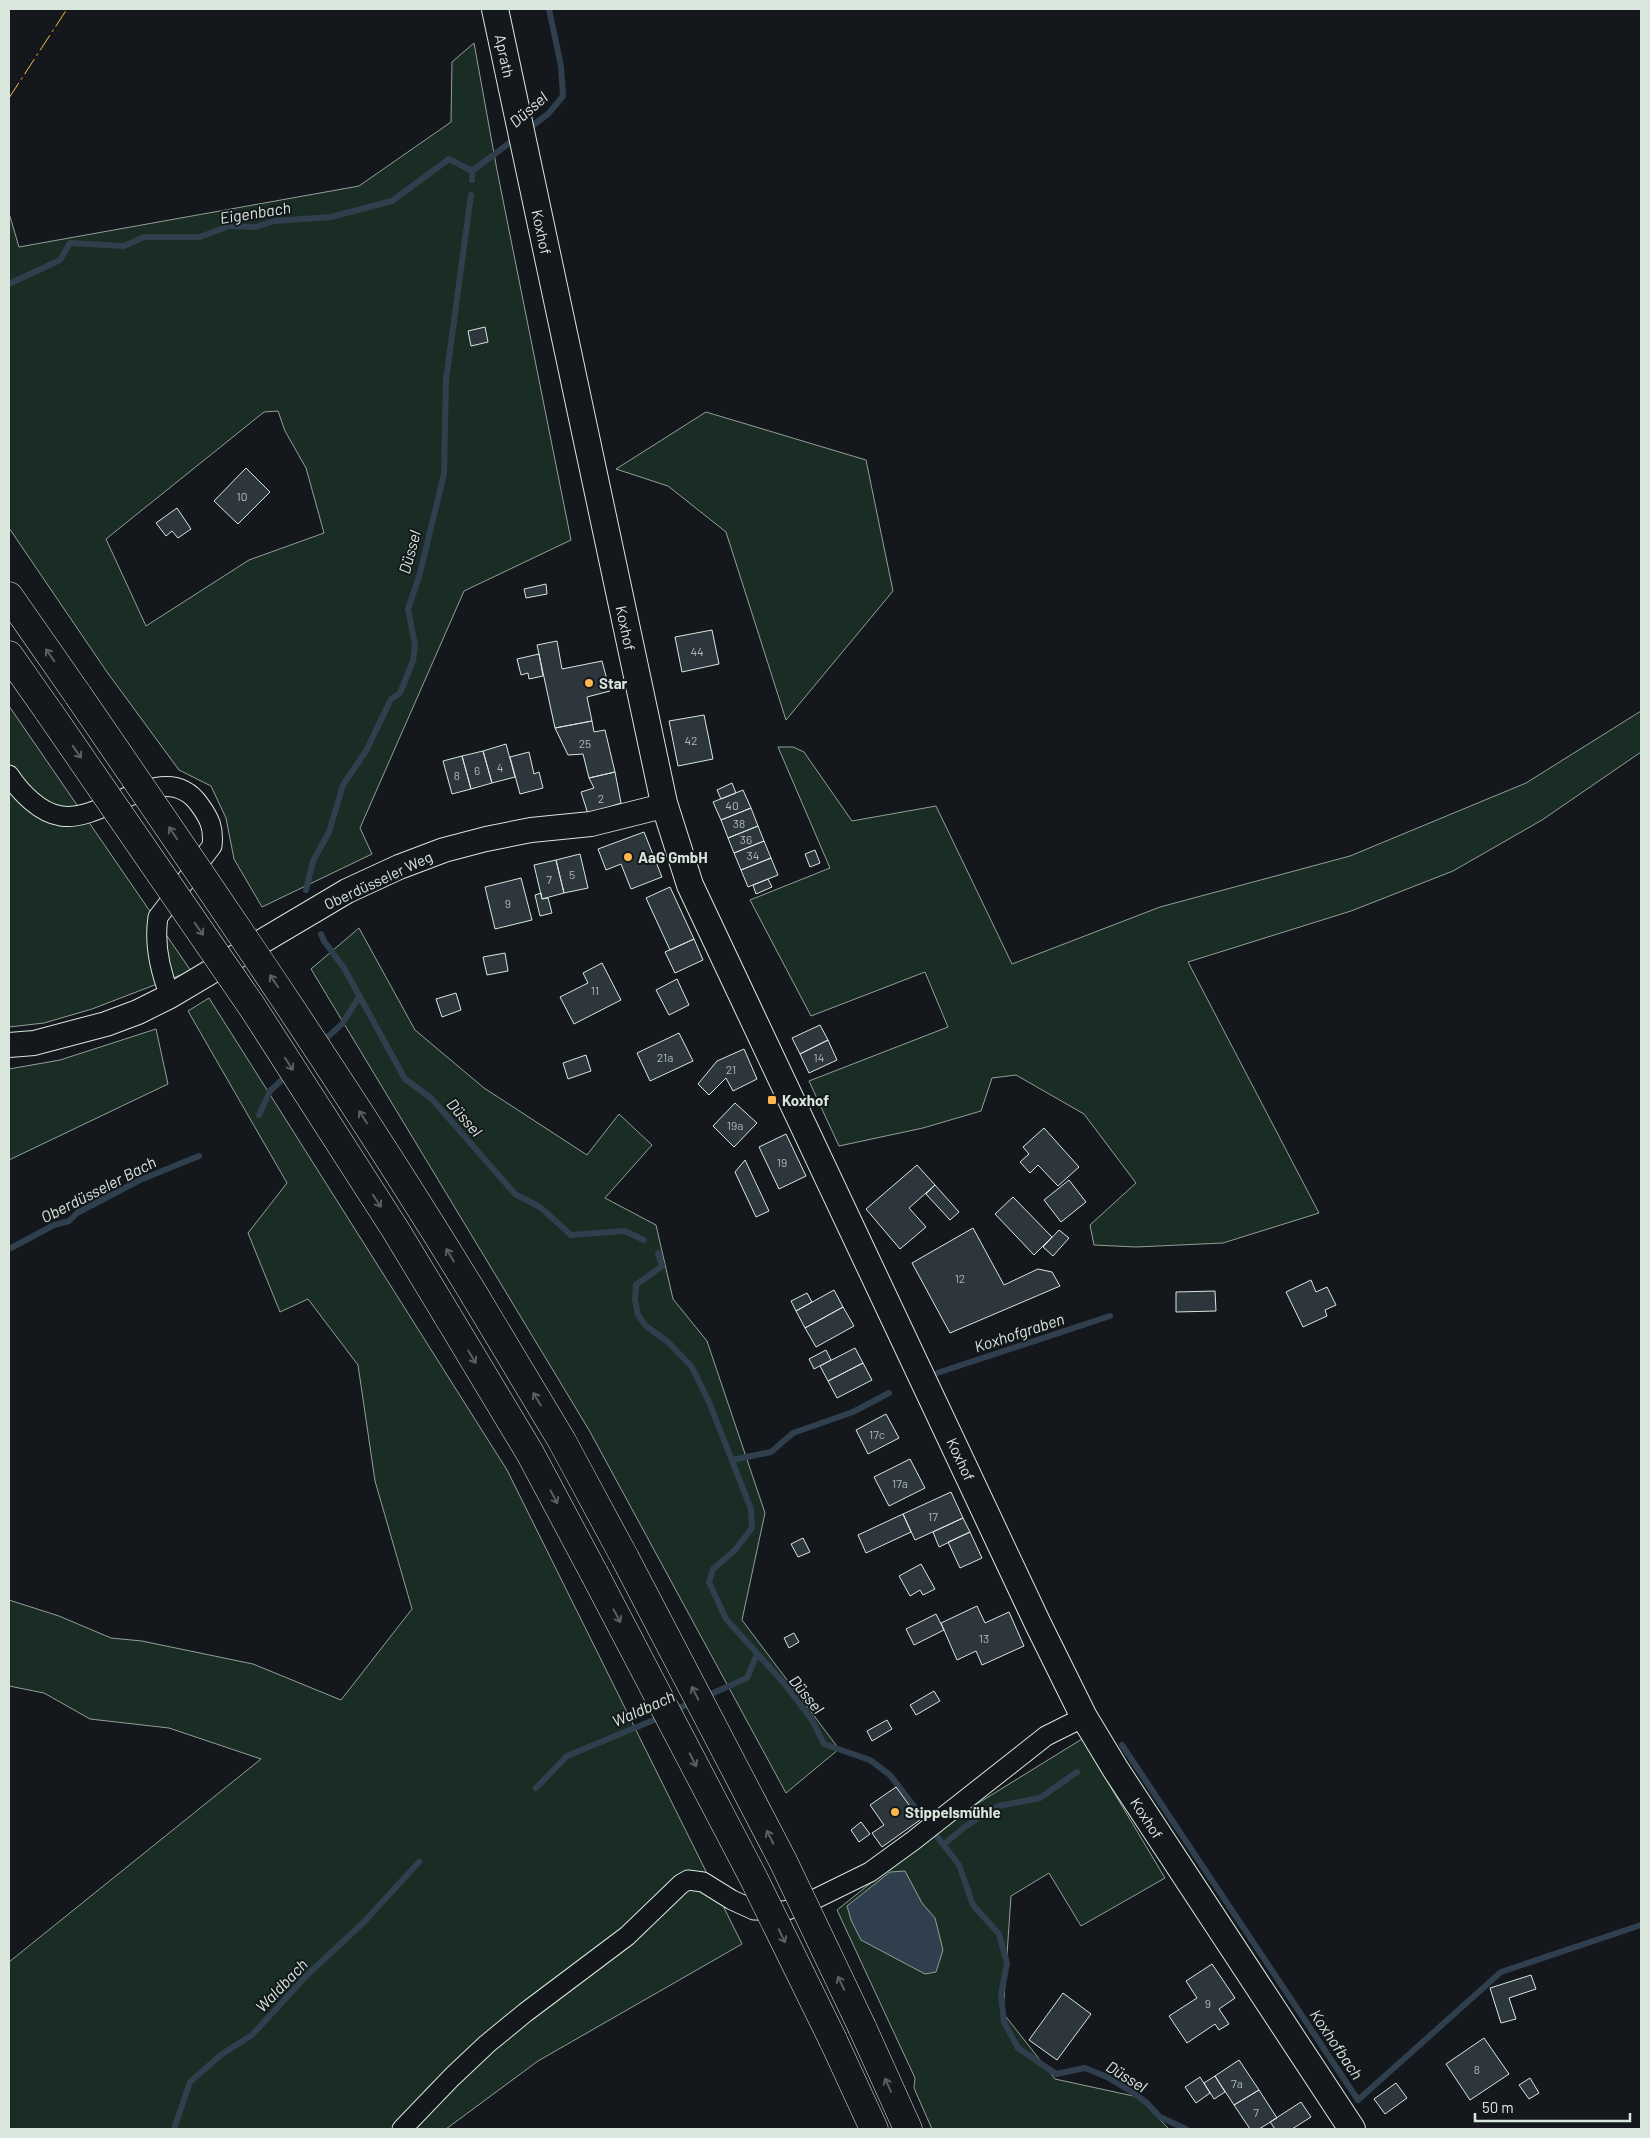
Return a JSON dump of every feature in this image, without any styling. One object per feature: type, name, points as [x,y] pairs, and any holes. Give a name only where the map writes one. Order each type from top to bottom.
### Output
[{"type":"highway","points":[[9,596],[282,993],[425,1214],[562,1441],[783,1861],[908,2129]]},
{"type":"highway","points":[[9,655],[253,1008],[395,1229],[530,1453],[753,1877],[833,2040],[874,2129]]},
{"type":"main road","name":"Aprath","points":[[495,9],[515,103]]},
{"type":"main road","name":"Koxhof","points":[[515,103],[664,803],[690,885],[1038,1624],[1084,1717],[1116,1770],[1352,2129]]},
{"type":"street","points":[[9,775],[26,795],[44,811],[62,816],[83,814],[150,788],[167,786],[191,793],[211,821],[214,834],[212,846],[158,917],[156,929],[161,972],[170,996]]},
{"type":"street","name":"Oberdüsseler Weg","points":[[9,1045],[34,1043],[106,1024],[138,1012],[170,996],[346,891],[399,867],[444,850],[531,830],[591,824],[654,808],[664,803]]},
{"type":"street","points":[[402,2129],[487,2044],[526,2012],[627,1936],[681,1884],[688,1880],[703,1882],[732,1900],[754,1910],[785,1911],[827,1894],[862,1876],[914,1840],[1046,1736],[1084,1717]]},
{"type":"green space","points":[[474,43],[497,170],[571,540],[464,591],[360,828],[372,854],[262,907],[234,859],[226,818],[211,786],[179,770],[107,672],[9,528],[9,213],[19,247],[359,186],[451,122],[452,62]],"holes":[[[278,411],[285,431],[306,468],[324,533],[249,560],[146,626],[106,539],[264,412]]]},
{"type":"green space","points":[[706,412],[866,460],[893,591],[786,720],[726,532],[668,486],[616,469]]},
{"type":"green space","points":[[9,706],[191,971],[92,1009],[44,1023],[9,1027],[9,792],[37,816],[9,767]]},
{"type":"green space","points":[[1641,711],[1641,752],[1542,820],[1453,871],[1351,911],[1188,962],[1319,1213],[1223,1243],[1136,1247],[1094,1245],[1090,1225],[1136,1183],[1084,1114],[1016,1075],[992,1078],[981,1111],[923,1128],[839,1146],[809,1081],[948,1027],[925,972],[811,1016],[750,900],[830,868],[778,747],[793,747],[804,752],[852,821],[936,806],[1012,964],[1160,907],[1350,856],[1526,783]]},
{"type":"green space","points":[[359,928],[415,1030],[484,1088],[587,1155],[619,1114],[652,1145],[605,1198],[656,1225],[673,1299],[707,1341],[765,1513],[742,1620],[839,1749],[786,1793],[589,1430],[311,969]]},
{"type":"green space","points":[[209,998],[507,1470],[742,1944],[538,2061],[446,2129],[9,2129],[9,1962],[261,1759],[169,1728],[90,1719],[44,1693],[9,1686],[9,1600],[59,1616],[111,1638],[142,1641],[253,1664],[341,1700],[412,1609],[375,1481],[358,1365],[308,1299],[280,1312],[248,1233],[287,1183],[188,1011]]},
{"type":"green space","points":[[156,1029],[168,1084],[9,1160],[9,1069],[60,1060]]},
{"type":"green space","points":[[1082,1739],[1165,1878],[1081,1926],[1049,1873],[1011,1896],[1003,2013],[1055,2079],[1138,2097],[1169,2129],[932,2129],[914,2088],[915,2078],[837,1910],[946,1823]]},
{"type":"water","points":[[905,1871],[922,1903],[935,1918],[943,1950],[936,1972],[925,1974],[861,1940],[851,1920],[847,1906],[890,1872]]},
{"type":"building","points":[[485,327],[488,342],[471,346],[468,331]]},
{"type":"building","points":[[246,468],[270,492],[238,524],[214,501]]},
{"type":"building","points":[[177,508],[191,529],[178,538],[172,531],[166,536],[156,523]]},
{"type":"building","points":[[546,584],[547,594],[526,598],[524,589]]},
{"type":"building","points":[[712,630],[719,664],[682,672],[675,637]]},
{"type":"building","points":[[557,641],[562,669],[602,661],[610,691],[587,697],[592,721],[555,728],[537,645]]},
{"type":"building","points":[[539,654],[543,676],[529,679],[528,673],[521,675],[517,659]]},
{"type":"building","points":[[704,715],[713,759],[678,766],[669,721]]},
{"type":"building","points":[[592,721],[594,732],[605,730],[615,772],[589,778],[583,754],[568,755],[555,728]]},
{"type":"building","points":[[506,744],[515,777],[492,783],[483,751]]},
{"type":"building","points":[[483,751],[492,783],[471,789],[462,756]]},
{"type":"building","points":[[529,752],[534,774],[539,772],[543,788],[520,794],[510,757]]},
{"type":"building","points":[[462,756],[471,789],[452,794],[443,761]]},
{"type":"building","points":[[615,772],[621,803],[588,814],[581,792],[594,788],[589,778]]},
{"type":"building","points":[[732,783],[736,793],[721,799],[717,790]]},
{"type":"building","points":[[743,790],[751,808],[721,820],[713,802]]},
{"type":"building","points":[[751,808],[758,826],[728,838],[721,820]]},
{"type":"building","points":[[758,826],[764,841],[734,853],[728,838]]},
{"type":"building","name":"AaG GmbH","points":[[644,832],[662,877],[631,889],[621,864],[606,870],[598,849]]},
{"type":"building","points":[[764,841],[771,858],[741,870],[734,853]]},
{"type":"building","points":[[815,850],[820,863],[810,867],[805,854]]},
{"type":"building","points":[[580,854],[588,888],[564,893],[556,860]]},
{"type":"building","points":[[771,858],[778,875],[748,887],[741,870]]},
{"type":"building","points":[[556,860],[564,893],[542,899],[534,865]]},
{"type":"building","points":[[521,878],[532,920],[495,929],[485,887]]},
{"type":"building","points":[[768,879],[772,887],[756,894],[753,885]]},
{"type":"building","points":[[670,887],[694,939],[670,950],[646,898]]},
{"type":"building","points":[[541,893],[542,899],[548,898],[552,913],[540,916],[535,895]]},
{"type":"building","points":[[694,939],[703,960],[675,973],[665,952]]},
{"type":"building","points":[[505,953],[508,971],[487,975],[483,957]]},
{"type":"building","points":[[602,963],[621,1000],[574,1024],[560,997],[588,983],[583,973]]},
{"type":"building","points":[[677,979],[689,1005],[669,1015],[656,990]]},
{"type":"building","points":[[456,993],[461,1010],[442,1017],[436,999]]},
{"type":"building","points":[[820,1025],[828,1040],[800,1054],[792,1038]]},
{"type":"building","points":[[679,1033],[693,1061],[650,1081],[637,1053]]},
{"type":"building","points":[[828,1040],[837,1060],[809,1073],[800,1054]]},
{"type":"building","points":[[744,1049],[757,1079],[733,1091],[726,1078],[709,1095],[698,1084],[717,1061]]},
{"type":"building","points":[[586,1055],[591,1071],[568,1079],[563,1063]]},
{"type":"building","points":[[735,1103],[757,1123],[734,1147],[713,1126]]},
{"type":"building","points":[[1044,1128],[1079,1167],[1058,1186],[1038,1165],[1030,1173],[1020,1162],[1029,1154],[1023,1147]]},
{"type":"building","points":[[786,1134],[806,1176],[779,1189],[759,1147]]},
{"type":"building","points":[[745,1160],[769,1211],[756,1217],[735,1172]]},
{"type":"building","points":[[917,1165],[935,1185],[909,1208],[926,1227],[900,1249],[866,1209]]},
{"type":"building","points":[[1069,1180],[1086,1202],[1061,1222],[1044,1200]]},
{"type":"building","points":[[935,1185],[959,1212],[950,1220],[926,1194]]},
{"type":"building","points":[[1013,1197],[1052,1237],[1034,1255],[995,1214]]},
{"type":"building","points":[[973,1228],[1004,1285],[1038,1269],[1052,1272],[1060,1286],[950,1333],[912,1263]]},
{"type":"building","points":[[1059,1230],[1069,1238],[1053,1256],[1043,1247]]},
{"type":"building","points":[[1311,1280],[1316,1292],[1327,1287],[1336,1305],[1325,1310],[1327,1316],[1303,1327],[1286,1292]]},
{"type":"building","points":[[834,1290],[843,1307],[805,1328],[796,1311]]},
{"type":"building","points":[[1215,1291],[1216,1311],[1176,1312],[1176,1292]]},
{"type":"building","points":[[807,1293],[812,1302],[796,1311],[791,1301]]},
{"type":"building","points":[[843,1307],[854,1326],[816,1347],[805,1328]]},
{"type":"building","points":[[855,1348],[863,1363],[828,1381],[820,1366]]},
{"type":"building","points":[[826,1350],[831,1360],[814,1369],[809,1359]]},
{"type":"building","points":[[863,1363],[872,1380],[837,1398],[828,1381]]},
{"type":"building","points":[[886,1414],[899,1438],[868,1454],[856,1430]]},
{"type":"building","points":[[910,1459],[925,1488],[889,1506],[874,1477]]},
{"type":"building","points":[[951,1492],[963,1518],[915,1540],[903,1514]]},
{"type":"building","points":[[903,1514],[911,1532],[866,1553],[858,1535]]},
{"type":"building","points":[[963,1518],[970,1532],[939,1547],[933,1532]]},
{"type":"building","points":[[970,1532],[982,1558],[960,1568],[948,1542]]},
{"type":"building","points":[[803,1538],[810,1552],[798,1557],[791,1544]]},
{"type":"building","points":[[921,1564],[935,1589],[923,1595],[920,1590],[910,1596],[899,1576]]},
{"type":"building","points":[[977,1606],[985,1623],[1009,1612],[1024,1646],[982,1665],[976,1651],[957,1660],[941,1623]]},
{"type":"building","points":[[936,1614],[944,1630],[914,1645],[906,1629]]},
{"type":"building","points":[[794,1633],[799,1642],[789,1648],[784,1638]]},
{"type":"building","points":[[934,1691],[940,1701],[916,1715],[910,1705]]},
{"type":"building","points":[[887,1720],[892,1729],[872,1741],[867,1731]]},
{"type":"building","name":"Stippelsmühle","points":[[896,1787],[920,1820],[882,1847],[872,1833],[884,1825],[870,1805]]},
{"type":"building","points":[[861,1822],[870,1834],[859,1842],[851,1830]]},
{"type":"building","points":[[1212,1964],[1235,1998],[1219,2009],[1229,2024],[1219,2030],[1215,2024],[1187,2043],[1169,2016],[1197,1998],[1186,1981]]},
{"type":"building","points":[[1531,1975],[1536,1989],[1509,1998],[1516,2019],[1501,2023],[1490,1988]]},
{"type":"building","points":[[1063,1993],[1091,2014],[1057,2060],[1029,2040]]},
{"type":"building","points":[[1484,2038],[1509,2074],[1470,2100],[1446,2064]]},
{"type":"building","points":[[1239,2060],[1259,2090],[1234,2105],[1215,2076]]},
{"type":"building","points":[[1215,2076],[1225,2092],[1214,2099],[1204,2083]]},
{"type":"building","points":[[1200,2077],[1210,2093],[1196,2103],[1185,2087]]},
{"type":"building","points":[[1530,2078],[1539,2093],[1529,2099],[1519,2085]]},
{"type":"building","points":[[1396,2083],[1407,2098],[1385,2114],[1374,2099]]},
{"type":"building","points":[[1259,2090],[1277,2118],[1259,2129],[1250,2129],[1234,2105]]},
{"type":"building","points":[[1301,2102],[1311,2117],[1292,2129],[1275,2129],[1270,2122]]},
{"type":"waterway","name":"Düssel","points":[[528,129],[548,114],[563,96],[561,66],[549,9]]},
{"type":"waterway","name":"Düssel","points":[[472,180],[472,171],[516,138]]},
{"type":"waterway","name":"Eigenbach","points":[[11,283],[60,260],[70,243],[124,246],[144,237],[200,237],[229,226],[256,227],[274,221],[331,217],[392,201],[449,159],[472,171]]},
{"type":"waterway","name":"Düssel","points":[[306,890],[313,861],[329,832],[343,785],[366,751],[391,699],[400,693],[413,661],[415,645],[408,609],[419,577],[444,474],[446,380],[471,195]]},
{"type":"waterway","name":"Düssel","points":[[321,934],[344,968],[405,1079],[431,1098],[515,1194],[540,1207],[571,1235],[625,1231],[644,1240]]},
{"type":"waterway","name":"Oberdüsseler Bach","points":[[321,1043],[342,1024],[359,997]]},
{"type":"waterway","name":"Oberdüsseler Bach","points":[[259,1115],[270,1091],[288,1074]]},
{"type":"waterway","name":"Oberdüsseler Bach","points":[[11,1248],[54,1225],[69,1221],[77,1213],[140,1180],[199,1156]]},
{"type":"waterway","name":"Düssel","points":[[658,1253],[662,1266],[636,1285],[635,1300],[638,1315],[646,1326],[668,1342],[692,1367],[709,1402],[751,1509],[752,1528],[735,1550],[713,1569],[709,1582],[726,1619],[783,1682],[812,1720],[824,1744],[870,1760],[890,1775],[959,1865],[973,1905],[999,1934],[1007,1963],[1001,1995],[1004,2022],[1018,2048],[1056,2074],[1085,2068],[1107,2077],[1147,2103],[1160,2117],[1186,2129]]},
{"type":"waterway","name":"Koxhofgraben","points":[[937,1373],[1110,1316]]},
{"type":"waterway","name":"Koxhofgraben","points":[[732,1460],[771,1452],[793,1433],[853,1412],[889,1393]]},
{"type":"waterway","name":"Waldbach","points":[[704,1697],[747,1678],[757,1654]]},
{"type":"waterway","name":"Waldbach","points":[[672,1711],[693,1702]]},
{"type":"waterway","name":"Waldbach","points":[[536,1788],[567,1756],[661,1717]]},
{"type":"waterway","name":"Koxhofbach","points":[[1122,1745],[1358,2100],[1501,1972],[1641,1925]]},
{"type":"waterway","name":"Koxhofbach","points":[[944,1844],[966,1826],[998,1806],[1040,1798],[1077,1772]]},
{"type":"waterway","name":"Waldbach","points":[[174,2129],[190,2082],[222,2054],[252,2035],[308,1974],[363,1923],[419,1862]]},
{"type":"power","points":[[9,98],[67,9]]},
{"type":"place","name":"Star","points":[[589,683]]},
{"type":"place","name":"AaG GmbH","points":[[628,857]]},
{"type":"place","name":"Koxhof","points":[[772,1100]]},
{"type":"place","name":"Stippelsmühle","points":[[895,1812]]}]
